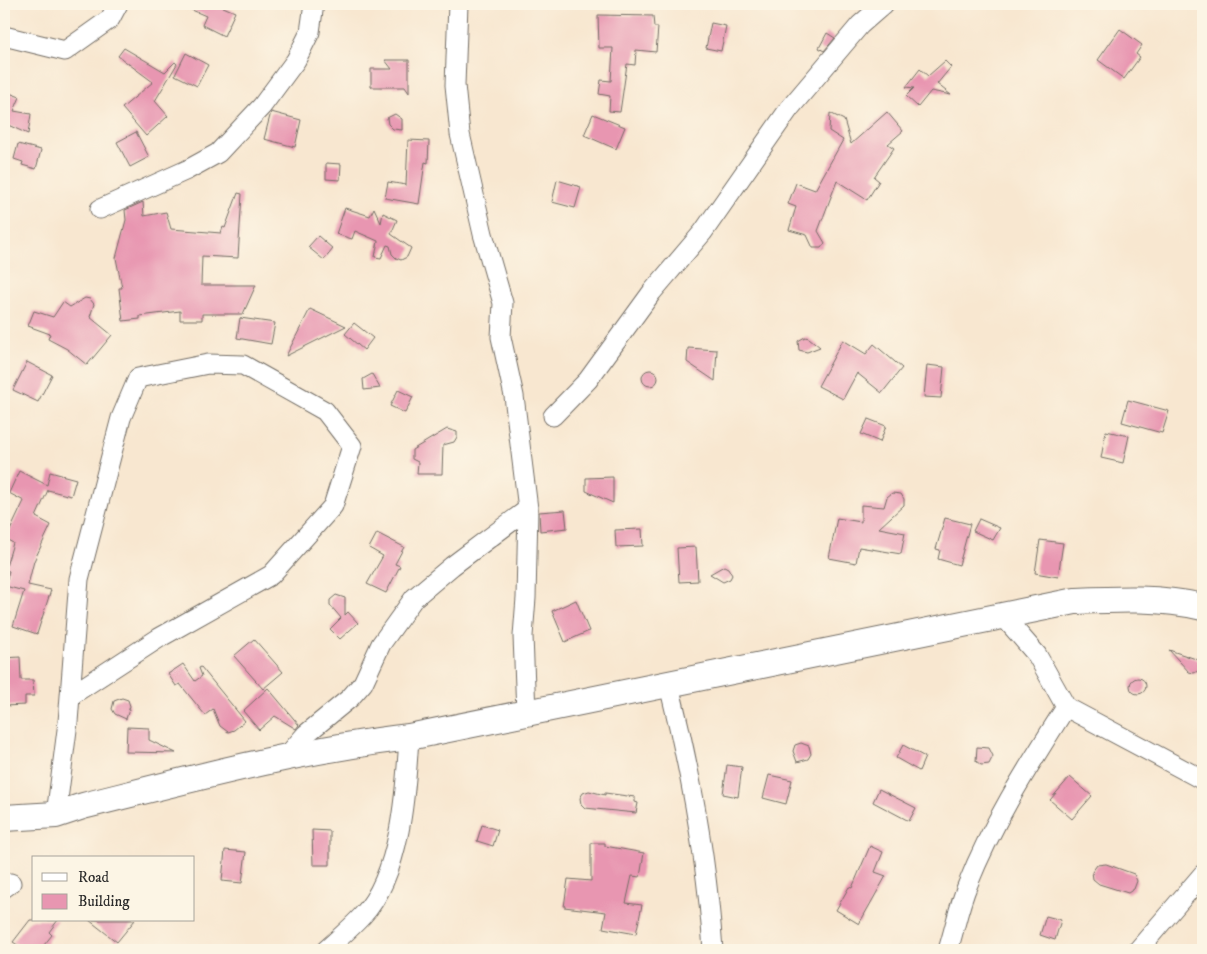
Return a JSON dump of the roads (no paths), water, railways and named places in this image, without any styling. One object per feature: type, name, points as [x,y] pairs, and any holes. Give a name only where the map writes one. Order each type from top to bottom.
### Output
[{"type":"street","points":[[4,36],[65,51],[110,18],[118,4]]},
{"type":"street","points":[[100,209],[186,170],[218,153],[262,106],[296,60],[310,32],[314,4]]},
{"type":"street","points":[[458,4],[455,85],[460,134],[483,234],[503,303],[501,337],[514,396],[528,509],[526,598],[523,636],[526,713]]},
{"type":"street","points":[[553,416],[588,380],[652,292],[703,232],[789,109],[860,25],[884,4]]},
{"type":"street","points":[[56,815],[70,696],[79,579],[121,418],[138,378],[208,364],[243,365],[324,411],[352,446],[333,506],[271,575],[159,638],[70,696]]},
{"type":"street","points":[[287,756],[306,734],[350,698],[363,683],[381,644],[414,598],[528,509]]},
{"type":"street","points":[[4,818],[56,815],[92,804],[287,756],[354,743],[409,737],[1075,601],[1146,598],[1191,599],[1203,607]]},
{"type":"street","points":[[1004,617],[1037,655],[1066,707],[1203,780]]},
{"type":"street","points":[[669,685],[689,765],[710,902],[713,950]]},
{"type":"street","points":[[948,950],[967,885],[1002,812],[1017,783],[1066,707]]},
{"type":"street","points":[[326,950],[363,916],[376,898],[392,860],[405,802],[409,737]]},
{"type":"street","points":[[1138,950],[1203,874]]}]
